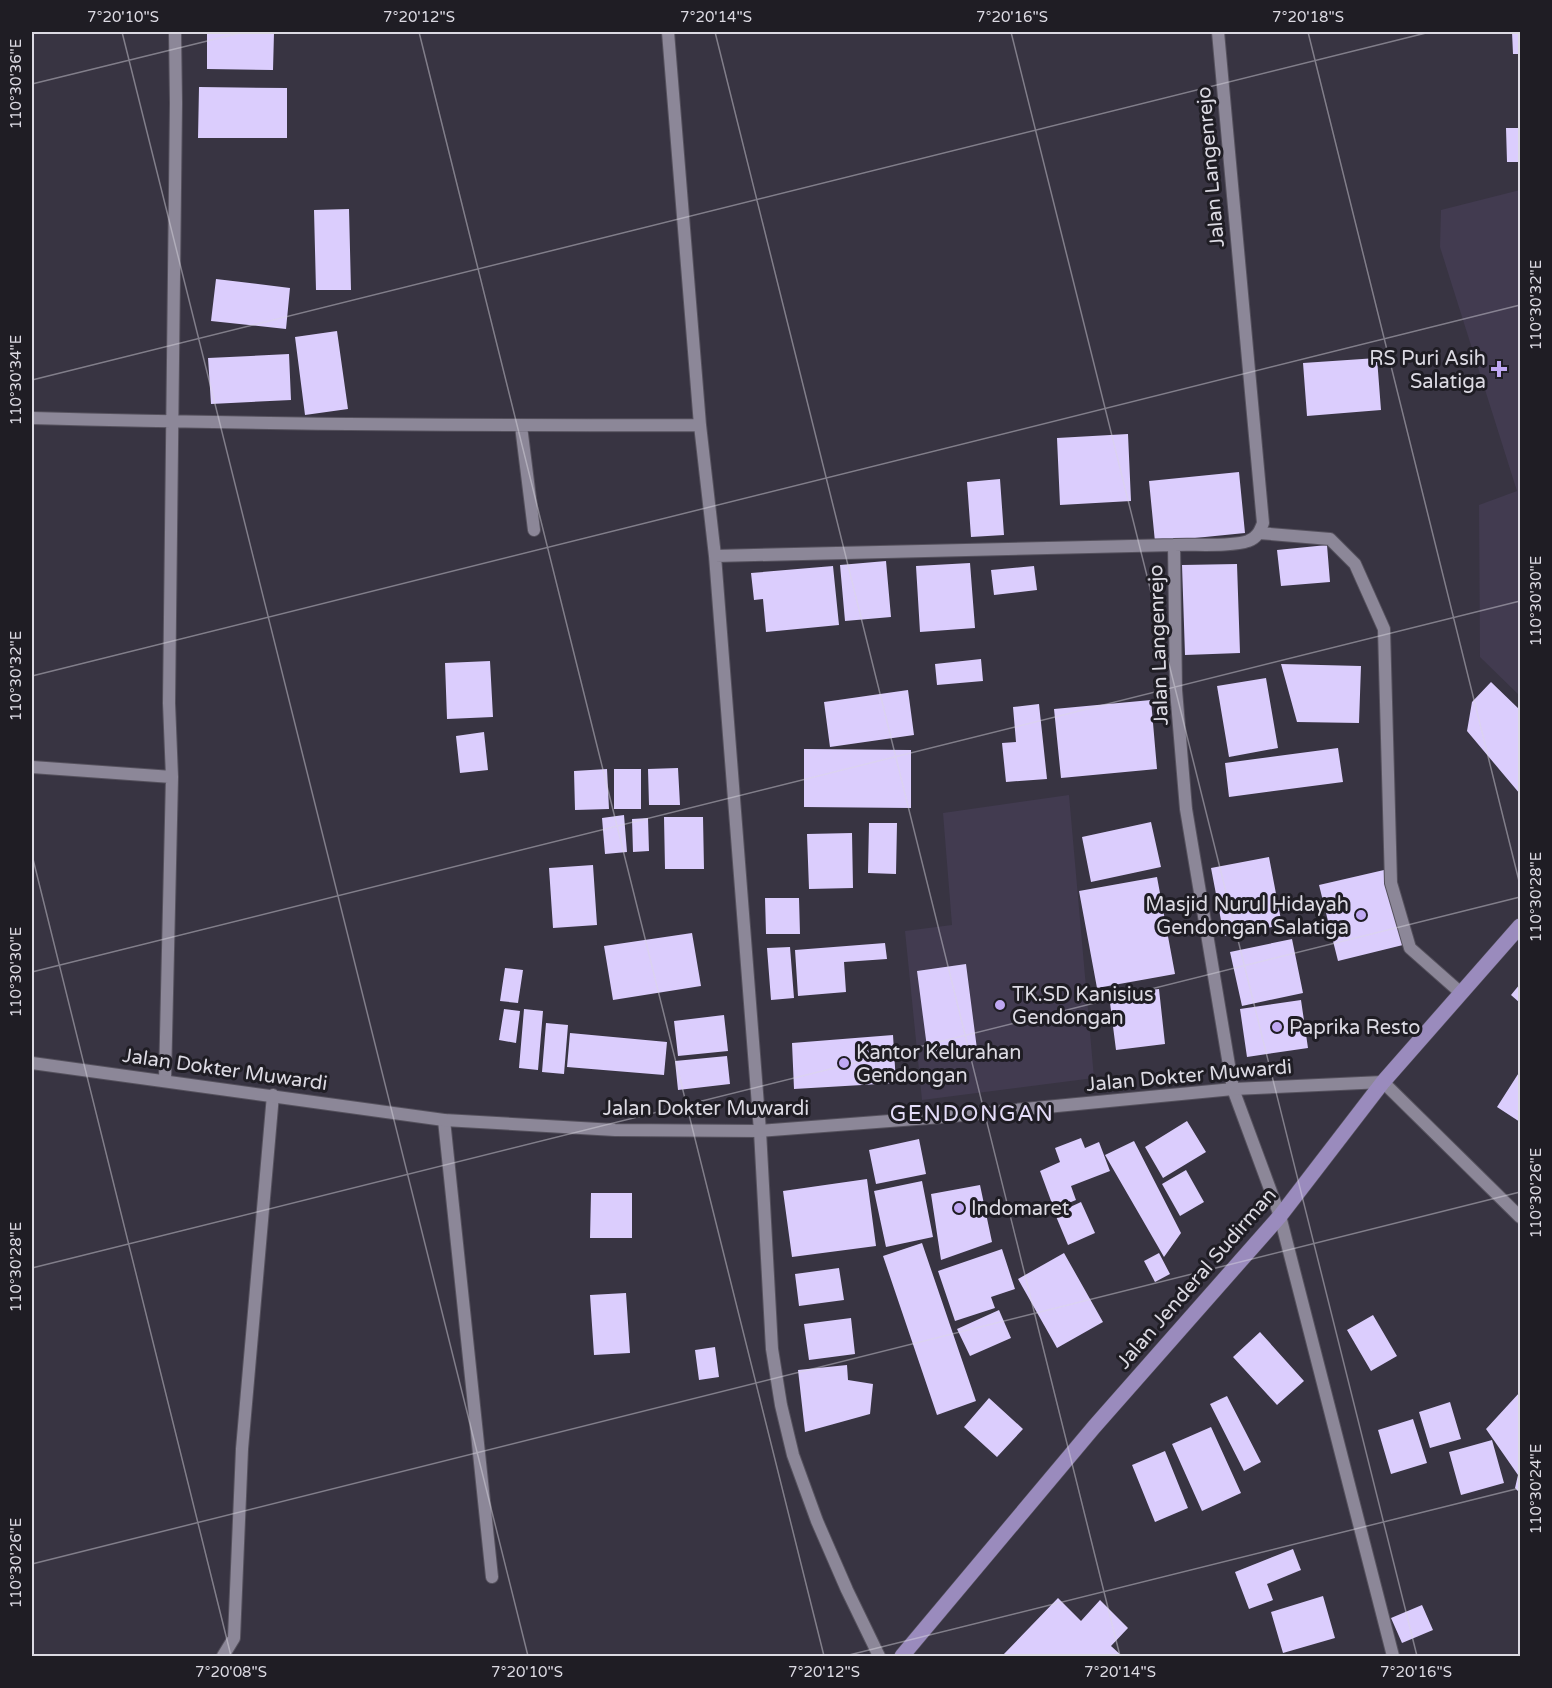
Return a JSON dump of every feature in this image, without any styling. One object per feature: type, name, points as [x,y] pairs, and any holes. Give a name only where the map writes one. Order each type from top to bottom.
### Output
[{"type":"main road","name":"Jalan Jenderal Sudirman","points":[[902,1656],[1094,1427],[1280,1216],[1383,1082],[1521,926]]},
{"type":"street","points":[[165,1080],[172,777],[169,703],[175,32]]},
{"type":"street","points":[[668,32],[700,424],[715,556],[760,1131],[772,1349],[781,1405],[793,1455],[846,1590],[879,1656]]},
{"type":"street","name":"Jalan Langenrejo","points":[[1218,32],[1263,523],[1259,533],[1250,541],[1174,545],[1176,690],[1186,809],[1233,1089],[1280,1216],[1393,1656]]},
{"type":"street","points":[[32,418],[522,426],[700,424]]},
{"type":"street","points":[[522,426],[534,530]]},
{"type":"street","points":[[1259,533],[1330,539],[1355,564],[1384,628],[1391,883],[1410,948],[1461,993]]},
{"type":"street","points":[[715,556],[1174,545]]},
{"type":"street","points":[[32,767],[172,777]]},
{"type":"street","name":"Jalan Dokter Muwardi","points":[[32,1062],[444,1120],[615,1130],[760,1131],[942,1118],[1233,1089],[1383,1082]]},
{"type":"street","points":[[1383,1082],[1521,1217]]},
{"type":"street","points":[[223,1656],[234,1638],[242,1449],[273,1095]]},
{"type":"street","points":[[444,1120],[492,1577]]},
{"type":"shaded area","name":"RS Puri Asih Salatiga","points":[[1520,190],[1520,696],[1480,657],[1479,505],[1517,491],[1440,247],[1441,210]]},
{"type":"shaded area","name":"TK.SD Kanisius Gendongan","points":[[1069,795],[1094,1078],[922,1100],[905,931],[952,925],[943,813]]},
{"type":"building","points":[[1512,32],[1520,32],[1520,54],[1513,54]]},
{"type":"building","points":[[207,33],[274,33],[273,70],[207,69]]},
{"type":"building","points":[[199,87],[287,88],[287,138],[198,138]]},
{"type":"building","points":[[1506,128],[1520,128],[1520,162],[1507,162]]},
{"type":"building","points":[[349,209],[351,290],[316,290],[314,210]]},
{"type":"building","points":[[216,279],[290,288],[286,329],[211,321]]},
{"type":"building","points":[[337,331],[348,409],[305,415],[295,337]]},
{"type":"building","points":[[289,354],[291,400],[211,404],[208,358]]},
{"type":"building","points":[[1377,358],[1381,410],[1307,416],[1303,363]]},
{"type":"building","points":[[1128,434],[1131,501],[1060,505],[1057,438]]},
{"type":"building","points":[[1239,472],[1245,533],[1155,542],[1149,481]]},
{"type":"building","points":[[1000,479],[1004,535],[971,537],[967,482]]},
{"type":"building","points":[[1327,545],[1330,582],[1281,586],[1277,550]]},
{"type":"building","points":[[886,561],[891,617],[845,621],[840,565]]},
{"type":"building","points":[[970,563],[975,628],[920,632],[916,566]]},
{"type":"building","points":[[1237,564],[1240,653],[1185,655],[1182,565]]},
{"type":"building","points":[[833,566],[839,625],[766,632],[763,599],[754,600],[751,573]]},
{"type":"building","points":[[1034,566],[1037,590],[994,595],[991,570]]},
{"type":"building","points":[[981,659],[983,681],[937,685],[935,664]]},
{"type":"building","points":[[490,661],[493,717],[447,719],[445,663]]},
{"type":"building","points":[[1281,664],[1361,666],[1359,723],[1297,722]]},
{"type":"building","points":[[1266,678],[1278,748],[1229,757],[1217,686]]},
{"type":"building","points":[[1491,682],[1520,710],[1520,794],[1467,731],[1472,702]]},
{"type":"building","points":[[908,690],[914,735],[830,747],[824,702]]},
{"type":"building","points":[[1151,700],[1157,769],[1061,778],[1054,709]]},
{"type":"building","points":[[1039,704],[1047,779],[1006,782],[1002,743],[1016,742],[1013,707]]},
{"type":"building","points":[[484,732],[488,770],[460,773],[456,736]]},
{"type":"building","points":[[1338,748],[1343,782],[1229,797],[1225,763]]},
{"type":"building","points":[[804,749],[911,750],[911,808],[804,807]]},
{"type":"building","points":[[678,768],[680,805],[649,805],[648,769]]},
{"type":"building","points":[[607,769],[609,809],[575,810],[574,771]]},
{"type":"building","points":[[614,769],[641,769],[641,809],[614,809]]},
{"type":"building","points":[[624,815],[627,852],[605,854],[602,818]]},
{"type":"building","points":[[664,817],[703,817],[704,869],[665,869]]},
{"type":"building","points":[[648,818],[649,851],[633,852],[632,819]]},
{"type":"building","points":[[1151,822],[1161,867],[1091,882],[1082,837]]},
{"type":"building","points":[[869,823],[897,823],[896,874],[868,873]]},
{"type":"building","points":[[852,833],[853,888],[809,889],[807,834]]},
{"type":"building","points":[[1269,857],[1282,925],[1224,936],[1211,868]]},
{"type":"building","points":[[593,865],[597,925],[553,928],[549,868]]},
{"type":"building","name":"Masjid Nurul Hidayah Gendongan Salatiga","points":[[1384,870],[1403,945],[1338,961],[1319,885]]},
{"type":"building","points":[[1157,877],[1175,974],[1097,988],[1079,891]]},
{"type":"building","points":[[765,898],[799,898],[800,934],[766,934]]},
{"type":"building","points":[[692,933],[701,986],[613,1000],[604,946]]},
{"type":"building","points":[[1292,939],[1303,993],[1242,1006],[1230,952]]},
{"type":"building","points":[[885,943],[887,959],[844,962],[846,992],[798,996],[795,950]]},
{"type":"building","points":[[790,947],[794,998],[771,1000],[767,948]]},
{"type":"building","points":[[966,964],[977,1049],[928,1055],[917,971]]},
{"type":"building","points":[[505,968],[523,970],[518,1003],[500,1001]]},
{"type":"building","points":[[1520,984],[1520,1003],[1511,995]]},
{"type":"building","points":[[1159,989],[1165,1044],[1116,1050],[1109,995]]},
{"type":"building","points":[[1301,1000],[1308,1048],[1247,1057],[1240,1009]]},
{"type":"building","points":[[504,1009],[520,1011],[516,1043],[499,1040]]},
{"type":"building","points":[[524,1009],[543,1011],[538,1070],[519,1068]]},
{"type":"building","points":[[724,1015],[728,1051],[678,1056],[674,1021]]},
{"type":"building","points":[[546,1023],[568,1025],[564,1074],[542,1072]]},
{"type":"building","points":[[570,1033],[667,1042],[664,1075],[567,1067]]},
{"type":"building","name":"Kantor Kelurahan Gendongan","points":[[893,1035],[896,1083],[794,1089],[792,1043]]},
{"type":"building","points":[[727,1056],[730,1084],[678,1090],[675,1061]]},
{"type":"building","points":[[1520,1071],[1520,1122],[1497,1107]]},
{"type":"building","points":[[1187,1121],[1206,1152],[1163,1178],[1145,1147]]},
{"type":"building","points":[[1081,1138],[1085,1148],[1099,1142],[1110,1171],[1071,1186],[1076,1200],[1054,1209],[1040,1171],[1060,1162],[1055,1148]]},
{"type":"building","points":[[919,1139],[926,1174],[876,1184],[869,1150]]},
{"type":"building","points":[[1134,1141],[1181,1233],[1164,1257],[1105,1155]]},
{"type":"building","points":[[1186,1170],[1204,1202],[1180,1216],[1162,1184]]},
{"type":"building","points":[[867,1179],[876,1246],[792,1257],[783,1191]]},
{"type":"building","points":[[922,1181],[933,1237],[886,1247],[874,1191]]},
{"type":"building","points":[[980,1185],[992,1242],[941,1260],[931,1194]]},
{"type":"building","points":[[591,1193],[632,1193],[632,1238],[590,1238]]},
{"type":"building","points":[[1081,1202],[1095,1233],[1068,1245],[1055,1214]]},
{"type":"building","points":[[922,1243],[976,1401],[937,1415],[883,1256]]},
{"type":"building","points":[[1002,1249],[1015,1289],[991,1297],[995,1308],[955,1321],[938,1271]]},
{"type":"building","points":[[1064,1253],[1103,1322],[1057,1348],[1018,1279]]},
{"type":"building","points":[[1159,1253],[1170,1274],[1155,1282],[1144,1261]]},
{"type":"building","points":[[839,1268],[844,1300],[799,1306],[795,1274]]},
{"type":"building","points":[[626,1293],[630,1353],[594,1355],[590,1295]]},
{"type":"building","points":[[999,1310],[1011,1338],[970,1356],[957,1329]]},
{"type":"building","points":[[1373,1315],[1397,1356],[1371,1371],[1347,1330]]},
{"type":"building","points":[[851,1318],[855,1354],[809,1360],[804,1324]]},
{"type":"building","points":[[1260,1332],[1304,1381],[1277,1405],[1233,1357]]},
{"type":"building","points":[[715,1347],[719,1377],[699,1380],[695,1350]]},
{"type":"building","points":[[847,1365],[848,1380],[873,1384],[870,1414],[805,1432],[798,1370]]},
{"type":"building","points":[[1520,1392],[1520,1493],[1515,1488],[1518,1475],[1486,1429]]},
{"type":"building","points":[[1227,1396],[1261,1462],[1244,1471],[1210,1404]]},
{"type":"building","points":[[989,1398],[1023,1429],[997,1457],[964,1427]]},
{"type":"building","points":[[1450,1402],[1461,1439],[1430,1448],[1419,1412]]},
{"type":"building","points":[[1413,1419],[1427,1463],[1391,1474],[1378,1430]]},
{"type":"building","points":[[1211,1427],[1241,1493],[1202,1511],[1172,1444]]},
{"type":"building","points":[[1492,1440],[1504,1483],[1461,1495],[1449,1452]]},
{"type":"building","points":[[1165,1451],[1188,1508],[1155,1522],[1132,1465]]},
{"type":"building","points":[[1293,1549],[1301,1570],[1267,1584],[1273,1600],[1249,1609],[1235,1572]]},
{"type":"building","points":[[1323,1596],[1335,1638],[1283,1653],[1271,1612]]},
{"type":"building","points":[[1058,1598],[1081,1621],[1100,1600],[1128,1628],[1111,1646],[1122,1656],[1002,1656]]},
{"type":"building","points":[[1422,1605],[1433,1630],[1402,1643],[1391,1618]]},
{"type":"place","name":"RS Puri Asih Salatiga","points":[[1499,369]]},
{"type":"place","name":"Masjid Nurul Hidayah Gendongan Salatiga","points":[[1361,915]]},
{"type":"place","name":"TK.SD Kanisius Gendongan","points":[[1000,1005]]},
{"type":"place","name":"Paprika Resto","points":[[1277,1027]]},
{"type":"place","name":"Kantor Kelurahan Gendongan","points":[[844,1063]]},
{"type":"place","name":"Indomaret","points":[[959,1208]]},
{"type":"district","name":"GENDONGAN","points":[[972,1113]]}]
